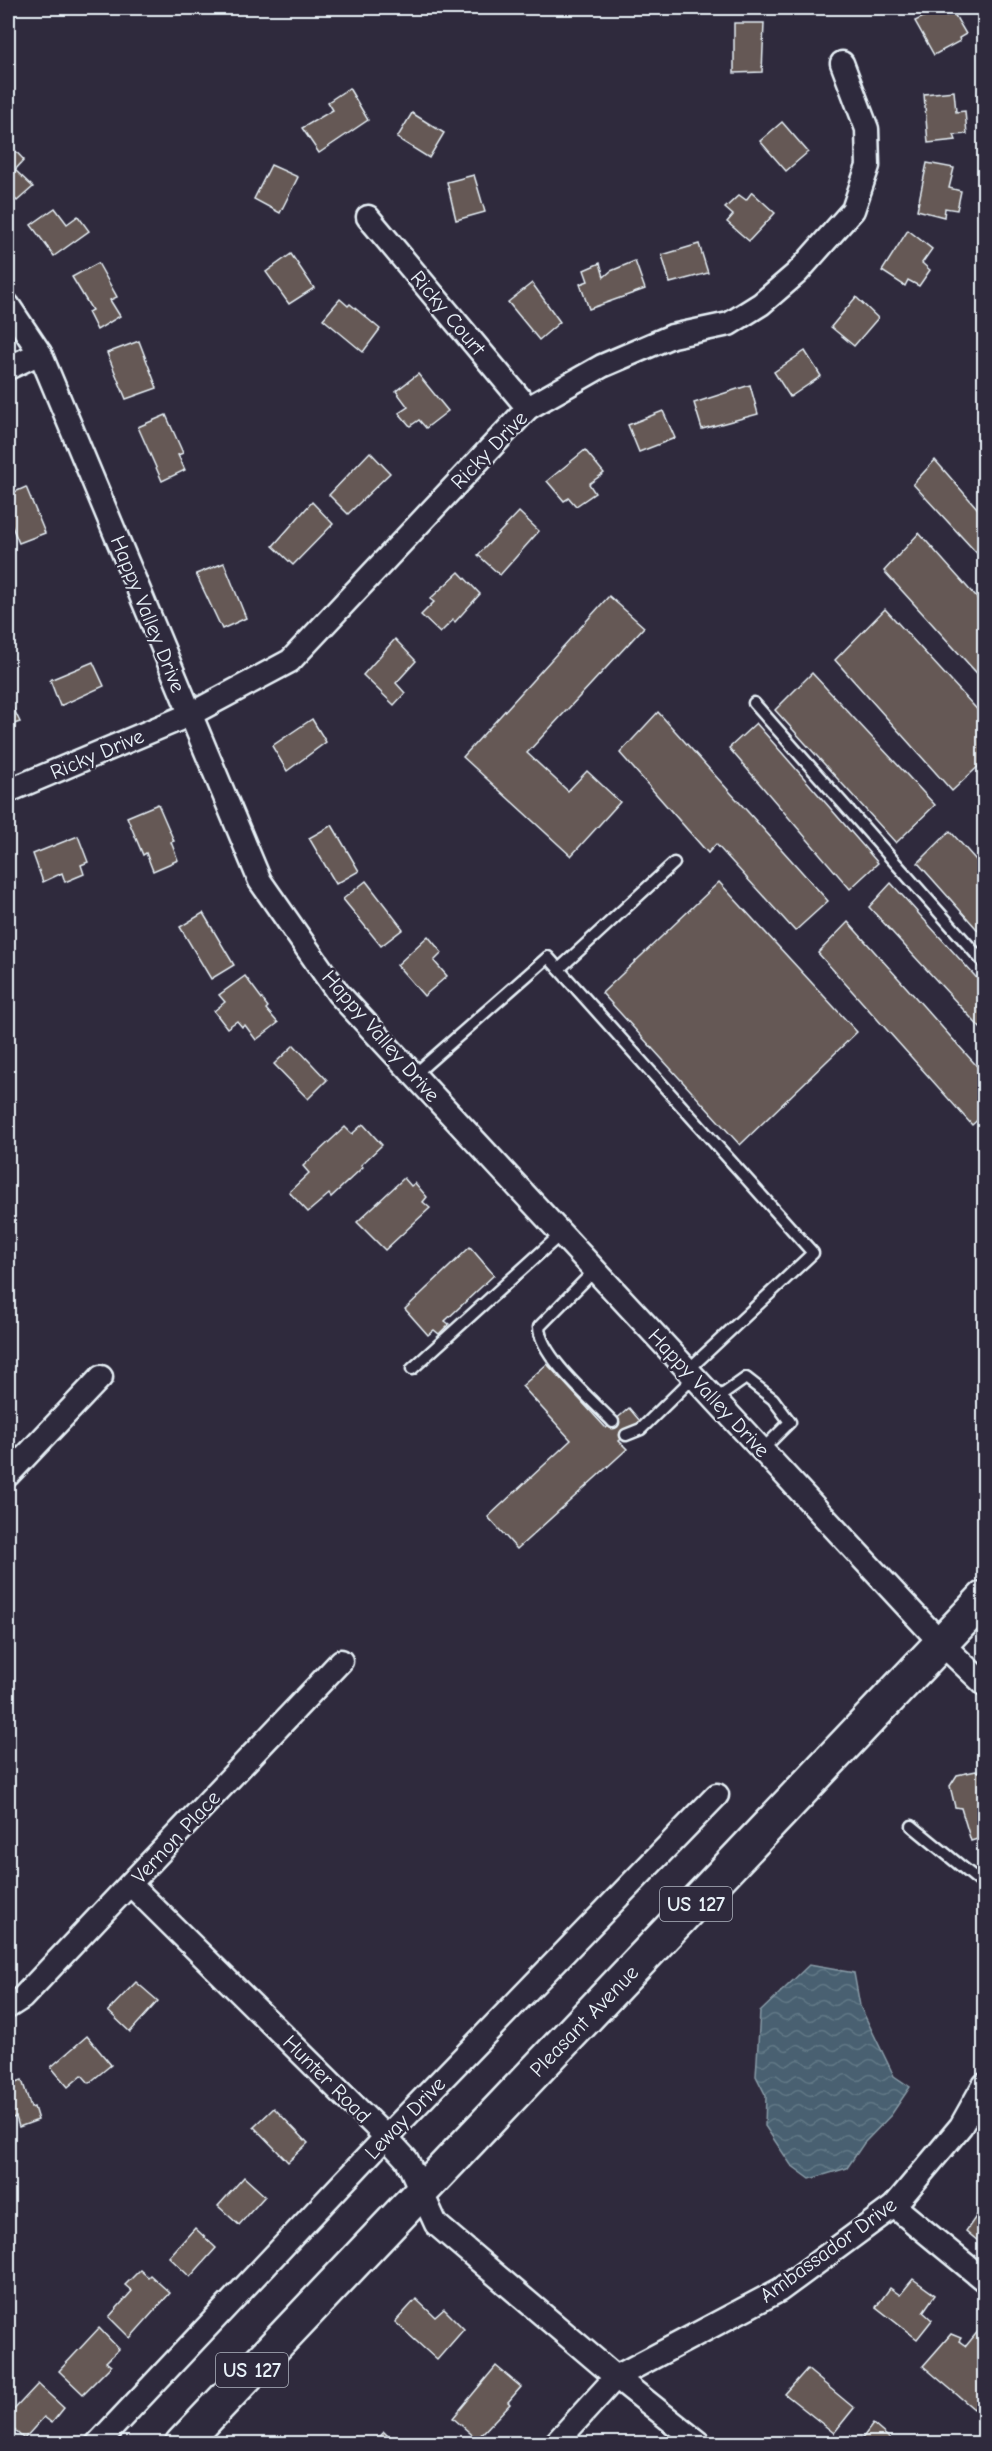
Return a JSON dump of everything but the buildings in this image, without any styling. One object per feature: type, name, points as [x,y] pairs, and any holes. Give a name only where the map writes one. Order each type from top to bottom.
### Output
[{"type":"main road","name":"Pleasant Avenue","points":[[182,2444],[984,1598]]},
{"type":"street","name":"Ricky Drive","points":[[8,791],[189,715],[290,661],[528,408],[602,366],[672,336],[729,324],[761,304],[797,273],[852,210],[868,165],[867,129],[842,63]]},
{"type":"street","name":"Ricky Court","points":[[368,217],[528,408]]},
{"type":"street","name":"Happy Valley Drive","points":[[8,305],[40,353],[189,715],[260,880],[338,993],[941,1643],[984,1684]]},
{"type":"street","points":[[8,368],[40,353]]},
{"type":"street","points":[[8,1475],[101,1377]]},
{"type":"street","name":"Vernon Place","points":[[8,2007],[22,1998],[131,1885],[341,1661]]},
{"type":"street","name":"Leway Drive","points":[[97,2444],[386,2137],[717,1795]]},
{"type":"street","name":"Hunter Road","points":[[131,1885],[407,2160],[436,2224],[616,2377],[700,2444]]},
{"type":"street","name":"Ambassador Drive","points":[[555,2444],[616,2377],[780,2290],[894,2206],[961,2126],[984,2085]]},
{"type":"street","points":[[894,2206],[984,2280]]},
{"type":"lane","points":[[754,703],[984,963]]},
{"type":"lane","points":[[559,969],[674,863]]},
{"type":"lane","points":[[414,1076],[548,957],[813,1253],[691,1374],[641,1429],[634,1434],[626,1435]]},
{"type":"lane","points":[[412,1369],[561,1234]]},
{"type":"lane","points":[[595,1270],[539,1327],[539,1338],[547,1353],[613,1422]]},
{"type":"lane","points":[[715,1400],[746,1378],[773,1399],[790,1422],[762,1450]]},
{"type":"lane","points":[[912,1826],[984,1885]]},
{"type":"water","points":[[809,1965],[854,1973],[860,2006],[894,2076],[910,2087],[891,2115],[864,2143],[847,2168],[810,2179],[791,2165],[765,2126],[766,2096],[756,2076],[760,2012]]}]
